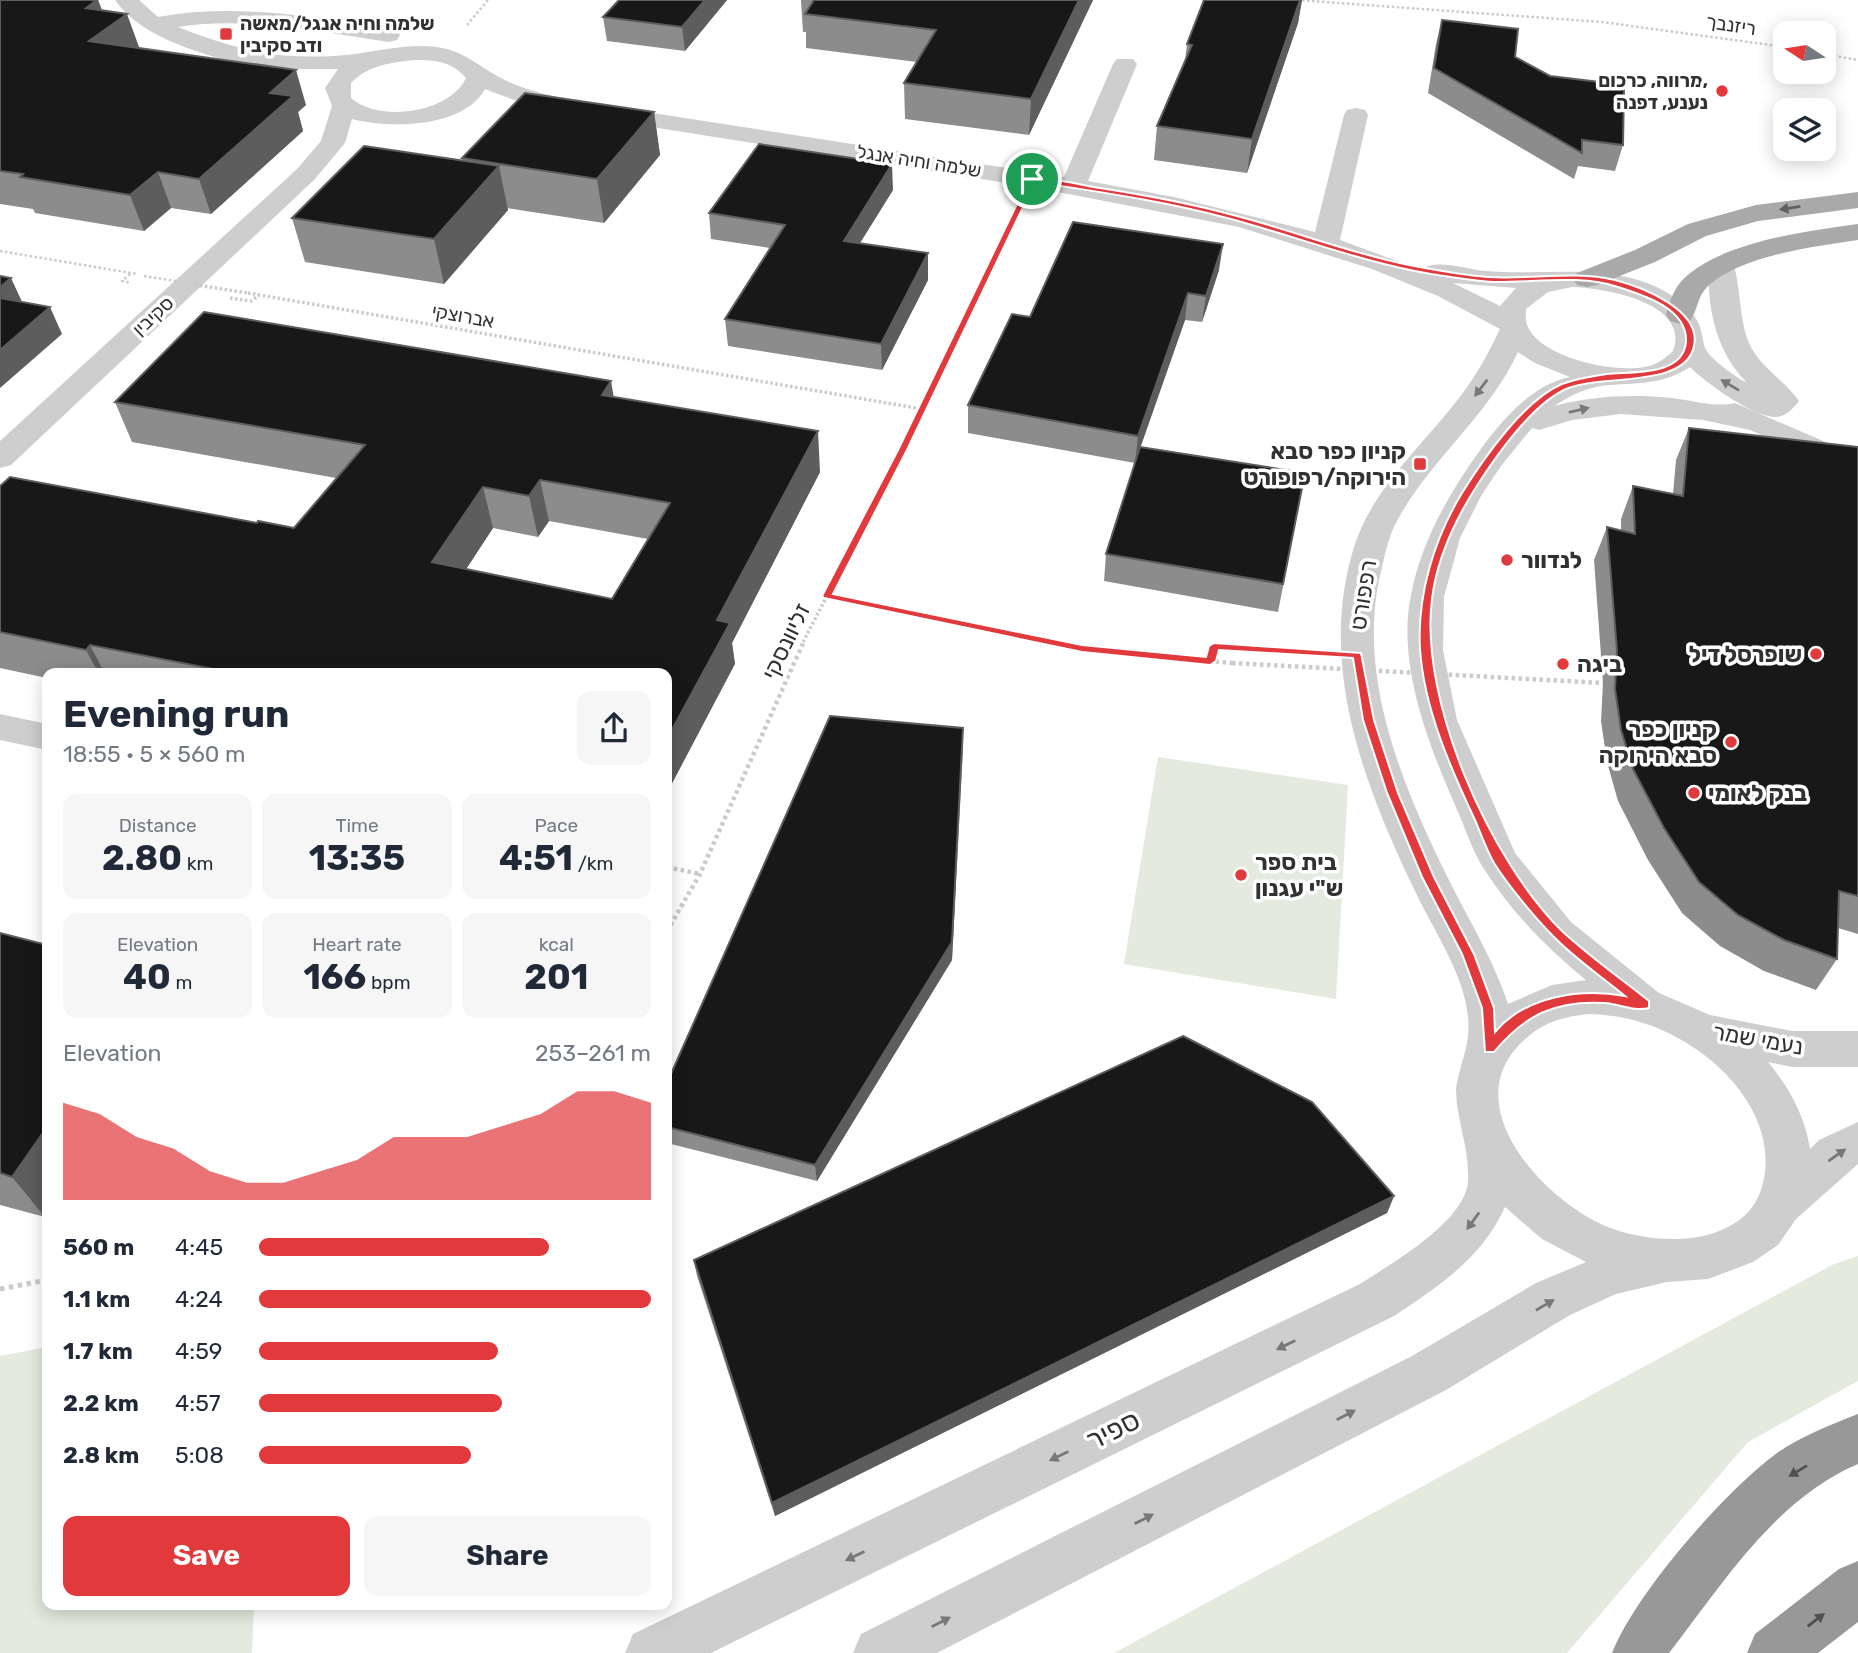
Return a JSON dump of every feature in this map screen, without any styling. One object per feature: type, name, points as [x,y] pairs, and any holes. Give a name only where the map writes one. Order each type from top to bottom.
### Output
[{"type":"highway","points":[[1639,1653],[1646,1639],[1726,1540],[1781,1481],[1844,1443],[1858,1439]]},
{"type":"highway","points":[[1774,1653],[1858,1588]]},
{"type":"main road","points":[[1587,279],[1645,256],[1697,230],[1756,213],[1858,200]]},
{"type":"main road","points":[[1680,315],[1686,293],[1706,276],[1742,256],[1794,242],[1858,232]]},
{"type":"street","points":[[126,0],[153,25],[211,48],[287,68],[340,97],[343,77],[378,59]]},
{"type":"street","points":[[262,0],[379,14]]},
{"type":"street","points":[[153,25],[191,18],[240,16],[390,35]]},
{"type":"street","name":"שלמה וחיה אנגל","points":[[378,59],[418,53],[441,54],[460,59],[485,80],[503,88],[575,108]]},
{"type":"street","points":[[256,60],[316,63],[378,59]]},
{"type":"street","points":[[1073,185],[1125,64]]},
{"type":"street","name":"סקיבין","points":[[0,458],[306,174],[334,153],[424,114],[454,105],[470,94],[478,78],[475,72]]},
{"type":"street","name":"שלמה וחיה אנגל","points":[[340,97],[359,114],[381,117],[526,106],[575,108],[1166,201],[1231,216],[1380,262],[1469,298],[1513,326],[1524,343],[1561,365],[1585,373],[1611,376]]},
{"type":"street","name":"סקיבין","points":[[306,174],[333,143],[340,97]]},
{"type":"street","points":[[1325,245],[1356,115]]},
{"type":"street","name":"שלמה וחיה אנגל","points":[[1380,262],[1488,279],[1587,279],[1614,283],[1640,290],[1680,315]]},
{"type":"street","points":[[1721,268],[1722,304],[1727,328],[1739,354],[1759,381],[1843,438]]},
{"type":"street","name":"רפפורט","points":[[1489,1048],[1488,1008],[1468,954],[1428,877],[1392,793],[1368,720],[1356,644],[1360,585],[1380,523],[1402,488],[1503,358],[1513,326],[1512,308],[1520,295],[1536,286],[1558,280]]},
{"type":"street","points":[[1644,1005],[1557,933],[1499,861],[1465,787],[1439,720],[1426,650],[1427,597],[1444,538],[1465,496],[1489,460],[1537,404],[1563,387],[1611,376],[1646,375],[1667,370],[1682,360],[1690,348],[1690,331],[1680,315]]},
{"type":"street","points":[[1690,348],[1708,371],[1732,388],[1843,438]]},
{"type":"street","points":[[1646,375],[1858,468]]},
{"type":"street","points":[[1514,431],[1583,408],[1617,404],[1702,409],[1758,423]]},
{"type":"street","points":[[0,727],[42,736]]},
{"type":"street","points":[[1489,1048],[1508,1025],[1537,1009],[1569,999],[1606,998],[1644,1005],[1700,1029],[1737,1057],[1767,1091],[1785,1129],[1790,1168],[1782,1204]]},
{"type":"street","name":"נעמי שמר","points":[[1700,1029],[1745,1041],[1792,1049],[1858,1049]]},
{"type":"street","name":"ספיר","points":[[652,1653],[1377,1300],[1433,1263],[1476,1220],[1491,1185],[1478,1102],[1480,1074],[1489,1048]]},
{"type":"street","points":[[1484,1133],[1504,1172],[1536,1207],[1546,1214],[1577,1235],[1623,1255],[1672,1261]]},
{"type":"street","points":[[880,1653],[1429,1373],[1553,1299],[1612,1273],[1672,1261],[1708,1258],[1740,1247],[1765,1228],[1782,1204],[1835,1154],[1858,1142]]},
{"type":"path","name":"ריזנבך","points":[[1297,0],[1483,10],[1654,27],[1773,45]]},
{"type":"path","points":[[1836,56],[1858,60]]},
{"type":"path","name":"זליוונסקי","points":[[672,922],[700,874],[799,650],[922,409],[1032,179]]},
{"type":"path","name":"אברוצקי","points":[[0,251],[922,409]]},
{"type":"path","points":[[827,596],[1082,649],[1232,663],[1603,683]]},
{"type":"path","points":[[1210,661],[1214,646],[1357,655]]},
{"type":"path","points":[[672,868],[700,874]]},
{"type":"path","points":[[0,1289],[42,1281]]},
{"type":"shaded area","name":"בית ספר ש\"י עגנון","points":[[1158,757],[1348,785],[1336,999],[1124,964]]},
{"type":"shaded area","points":[[1858,1256],[1858,1381],[1748,1442],[1567,1653],[1114,1653],[1832,1265]]},
{"type":"shaded area","points":[[42,1348],[42,1610],[254,1610],[252,1653],[0,1653],[0,1356]]},
{"type":"building","points":[[0,0],[97,0],[86,8],[127,14],[89,41],[296,70],[270,93],[293,96],[199,179],[158,172],[130,195],[20,177],[23,174],[0,171]]},
{"type":"building","points":[[619,0],[705,0],[682,27],[603,17]]},
{"type":"building","points":[[814,0],[1079,0],[1031,99],[904,83],[936,30],[805,14]]},
{"type":"building","points":[[1204,0],[1300,0],[1252,139],[1157,126],[1192,45],[1187,44]]},
{"type":"building","points":[[1442,20],[1518,29],[1515,57],[1550,76],[1624,85],[1623,145],[1582,140],[1582,153],[1434,68]]},
{"type":"building","points":[[525,93],[654,112],[597,179],[462,158]]},
{"type":"building","points":[[759,144],[892,164],[844,241],[928,253],[881,344],[725,319],[785,225],[709,213]]},
{"type":"building","points":[[364,146],[499,166],[434,239],[292,218]]},
{"type":"building","points":[[1073,222],[1223,244],[1206,296],[1188,293],[1138,436],[968,405],[1012,314],[1030,317]]},
{"type":"building","points":[[0,276],[11,278],[0,287]]},
{"type":"building","points":[[0,298],[50,307],[0,350]]},
{"type":"building","points":[[204,312],[611,381],[602,395],[818,431],[717,620],[730,623],[672,730],[672,668],[208,668],[90,645],[86,650],[0,632],[0,486],[10,477],[294,528],[365,445],[115,402]],"holes":[[[540,480],[670,503],[612,599],[432,562],[483,487],[529,496]]]},
{"type":"building","name":"קניון כפר סבא הירוקה","points":[[1689,428],[1858,447],[1858,896],[1839,891],[1837,959],[1784,940],[1738,915],[1699,882],[1664,828],[1633,769],[1621,730],[1615,689],[1617,651],[1607,527],[1635,534],[1633,486],[1683,496]]},
{"type":"building","points":[[1140,447],[1305,473],[1283,584],[1106,554]]},
{"type":"building","points":[[830,716],[963,728],[952,942],[815,1165],[672,1128],[672,1072]]},
{"type":"building","points":[[0,933],[42,944],[42,1134],[12,1177],[0,1173]]},
{"type":"building","points":[[1183,1036],[1312,1102],[1394,1196],[772,1503],[694,1260]]},
{"type":"place","name":"שלמה וחיה אנגל/מאשה ודב סקיבין","points":[[226,34]]},
{"type":"place","name":"מרווה, כרכום, נענע, דפנה","points":[[1722,91]]},
{"type":"place","name":"קניון כפר סבא הירוקה/רפופורט","points":[[1420,464]]},
{"type":"place","name":"לנדוור","points":[[1507,560]]},
{"type":"place","name":"שופרסל דיל","points":[[1816,654]]},
{"type":"place","name":"ביגה","points":[[1563,664]]},
{"type":"place","name":"קניון כפר סבא הירוקה","points":[[1731,742]]},
{"type":"place","name":"בנק לאומי","points":[[1694,793]]},
{"type":"place","name":"בית ספר ש\"י עגנון","points":[[1241,875]]},
{"type":"route","points":[[1032,179],[1166,201],[1231,216],[1380,262],[1429,271],[1488,279],[1587,279],[1614,283],[1640,290],[1680,315],[1690,331],[1690,348],[1682,360],[1667,370],[1646,375],[1611,376],[1583,381],[1563,387],[1537,404],[1489,460],[1465,496],[1444,538],[1427,597],[1426,650],[1439,720],[1465,787],[1499,861],[1557,933],[1644,1005],[1606,998],[1569,999],[1537,1009],[1508,1025],[1489,1048],[1488,1008],[1468,954],[1428,877],[1392,793],[1368,720],[1357,655],[1214,646],[1210,661],[1082,649],[827,596],[903,450],[1032,179]]}]
